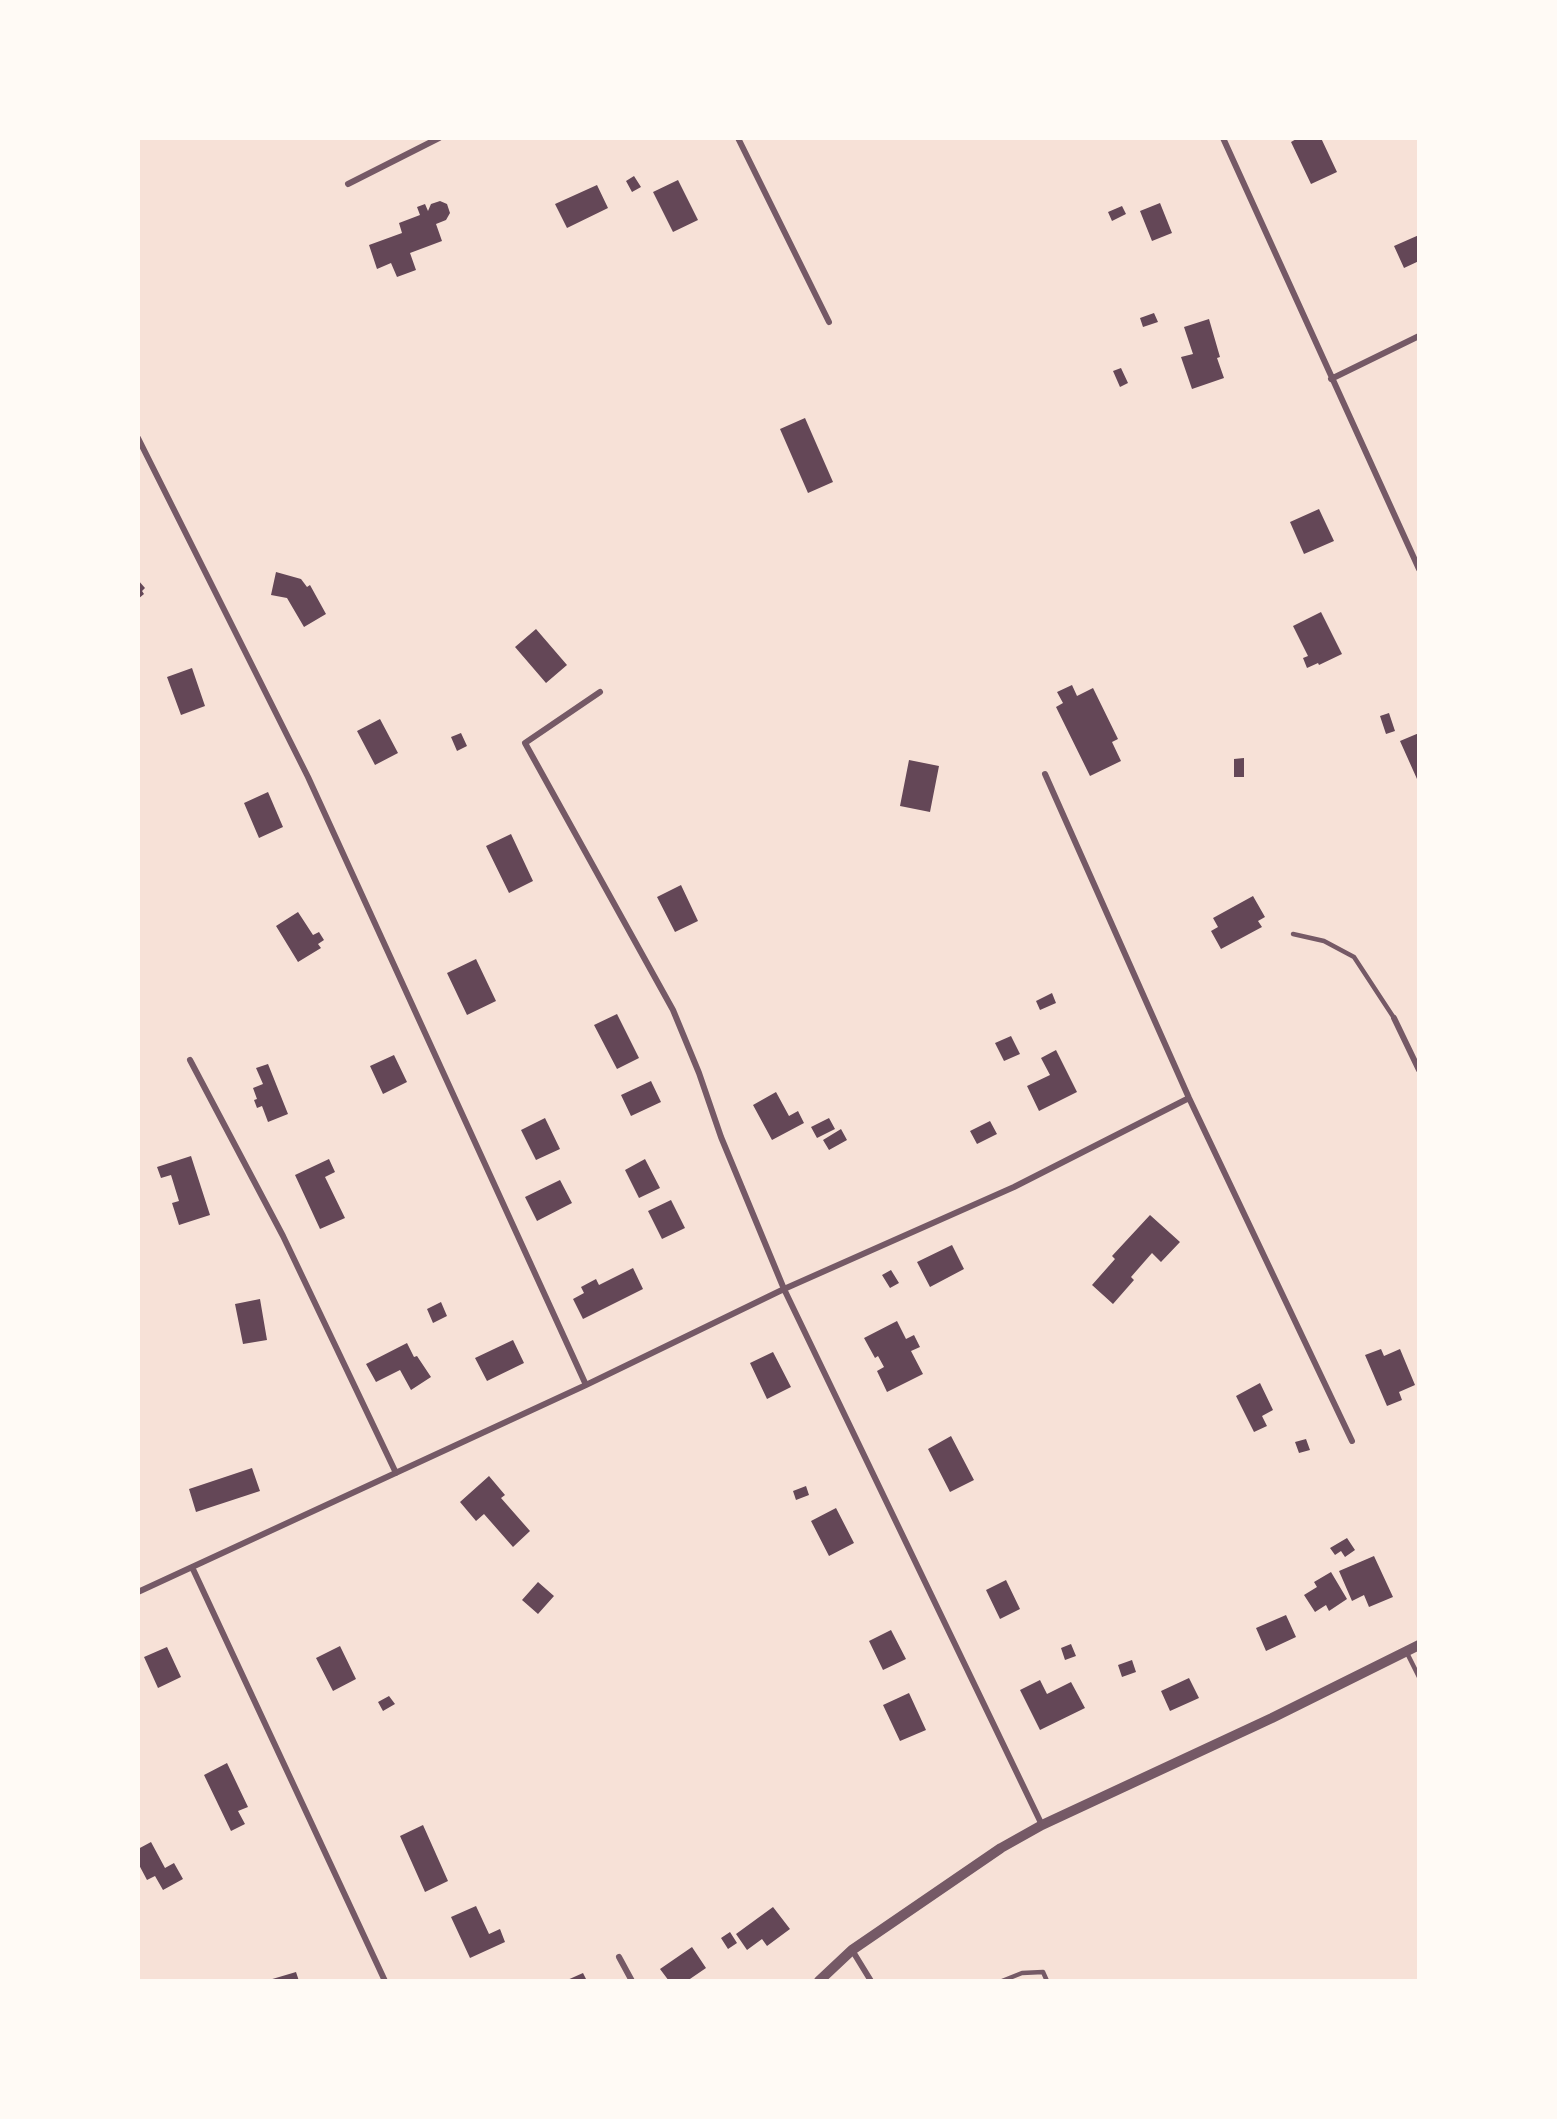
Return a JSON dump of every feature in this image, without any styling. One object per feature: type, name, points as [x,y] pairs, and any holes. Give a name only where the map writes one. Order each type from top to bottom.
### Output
[{"type":"street","points":[[348,184],[439,138]]},
{"type":"street","points":[[738,138],[829,322]]},
{"type":"street","points":[[1223,138],[1419,569]]},
{"type":"street","points":[[1331,379],[1419,336]]},
{"type":"street","points":[[138,438],[308,777],[586,1385]]},
{"type":"street","points":[[600,692],[525,743],[673,1010],[699,1073],[721,1137],[784,1289],[1042,1825]]},
{"type":"street","points":[[1045,774],[1189,1098],[1352,1441]]},
{"type":"street","points":[[1394,1018],[1419,1070]]},
{"type":"street","points":[[190,1060],[283,1236],[396,1473]]},
{"type":"street","points":[[138,1592],[586,1385],[784,1289],[1014,1187],[1189,1098]]},
{"type":"street","points":[[192,1567],[385,1981]]},
{"type":"street","points":[[819,1981],[852,1950],[1000,1848],[1042,1825],[1272,1718],[1419,1646]]},
{"type":"street","points":[[852,1950],[871,1981]]},
{"type":"street","points":[[619,1957],[632,1981]]},
{"type":"lane","points":[[1293,934],[1324,941],[1354,957],[1394,1018]]},
{"type":"lane","points":[[1406,1652],[1419,1677]]},
{"type":"lane","points":[[1002,1981],[1022,1973],[1043,1972],[1047,1981]]},
{"type":"building","points":[[1298,138],[1321,138],[1337,172],[1311,184],[1291,142]]},
{"type":"building","points":[[634,176],[641,187],[632,192],[626,181]]},
{"type":"building","points":[[678,180],[698,220],[673,232],[653,192]]},
{"type":"building","points":[[597,185],[608,208],[567,228],[555,204]]},
{"type":"building","points":[[440,201],[447,204],[450,213],[446,220],[436,224],[442,241],[410,253],[416,270],[397,277],[391,263],[377,269],[369,245],[402,233],[399,223],[420,215],[417,207],[425,204],[428,211],[431,204]]},
{"type":"building","points":[[1160,203],[1172,233],[1152,241],[1140,211]]},
{"type":"building","points":[[1122,206],[1126,214],[1112,221],[1108,212]]},
{"type":"building","points":[[1419,235],[1419,261],[1404,268],[1394,246]]},
{"type":"building","points":[[1154,313],[1158,322],[1143,327],[1140,318]]},
{"type":"building","points":[[1209,319],[1220,357],[1217,358],[1224,378],[1192,389],[1181,357],[1193,354],[1184,327]]},
{"type":"building","points":[[1121,368],[1128,383],[1120,387],[1113,371]]},
{"type":"building","points":[[805,418],[833,482],[808,493],[780,429]]},
{"type":"building","points":[[1319,509],[1334,541],[1304,554],[1290,522]]},
{"type":"building","points":[[276,572],[301,579],[307,587],[310,585],[326,614],[304,627],[287,598],[271,595]]},
{"type":"building","points":[[138,580],[145,588],[142,591],[144,594],[138,599]]},
{"type":"building","points":[[1321,612],[1342,654],[1307,668],[1303,658],[1308,656],[1293,626]]},
{"type":"building","points":[[536,629],[567,665],[546,683],[515,647]]},
{"type":"building","points":[[192,668],[205,706],[181,715],[167,677]]},
{"type":"building","points":[[1072,685],[1077,696],[1093,688],[1118,739],[1112,742],[1121,761],[1090,776],[1056,707],[1063,703],[1057,692]]},
{"type":"building","points":[[1389,713],[1395,731],[1386,734],[1380,716]]},
{"type":"building","points":[[380,719],[398,753],[375,765],[357,731]]},
{"type":"building","points":[[461,733],[467,746],[457,751],[451,737]]},
{"type":"building","points":[[1419,733],[1419,778],[1417,779],[1400,741]]},
{"type":"building","points":[[1244,758],[1244,777],[1234,777],[1234,759]]},
{"type":"building","points":[[909,760],[939,766],[930,812],[900,806]]},
{"type":"building","points":[[268,792],[283,827],[259,838],[244,803]]},
{"type":"building","points":[[511,834],[533,881],[509,893],[486,846]]},
{"type":"building","points":[[681,885],[698,921],[675,932],[657,897]]},
{"type":"building","points":[[1253,896],[1265,917],[1258,921],[1262,927],[1221,949],[1211,931],[1218,927],[1213,918]]},
{"type":"building","points":[[298,912],[313,935],[319,932],[324,940],[318,944],[321,948],[298,962],[276,926]]},
{"type":"building","points":[[476,959],[496,1001],[467,1015],[447,973]]},
{"type":"building","points":[[1052,993],[1056,1003],[1040,1010],[1036,1001]]},
{"type":"building","points":[[617,1014],[639,1058],[617,1069],[594,1025]]},
{"type":"building","points":[[1011,1036],[1020,1054],[1004,1061],[995,1043]]},
{"type":"building","points":[[1056,1050],[1077,1092],[1039,1111],[1027,1086],[1050,1075],[1041,1058]]},
{"type":"building","points":[[394,1055],[407,1082],[383,1094],[370,1066]]},
{"type":"building","points":[[268,1064],[288,1114],[268,1122],[262,1106],[257,1108],[253,1088],[263,1084],[256,1068]]},
{"type":"building","points":[[651,1081],[661,1102],[631,1116],[621,1095]]},
{"type":"building","points":[[776,1092],[789,1116],[798,1111],[804,1123],[772,1140],[753,1105]]},
{"type":"building","points":[[545,1118],[560,1149],[536,1160],[521,1130]]},
{"type":"building","points":[[829,1118],[835,1129],[817,1138],[811,1127]]},
{"type":"building","points":[[990,1121],[997,1134],[977,1144],[970,1131]]},
{"type":"building","points":[[841,1129],[847,1140],[829,1150],[823,1140]]},
{"type":"building","points":[[191,1156],[210,1215],[179,1225],[172,1203],[179,1201],[171,1175],[161,1178],[157,1167]]},
{"type":"building","points":[[329,1159],[335,1172],[325,1177],[345,1218],[320,1229],[295,1175]]},
{"type":"building","points":[[645,1159],[660,1188],[639,1198],[625,1170]]},
{"type":"building","points":[[560,1180],[572,1203],[537,1221],[525,1197]]},
{"type":"building","points":[[671,1200],[685,1228],[662,1239],[648,1211]]},
{"type":"building","points":[[1150,1215],[1180,1242],[1161,1262],[1152,1253],[1131,1277],[1134,1280],[1113,1304],[1092,1285],[1115,1259],[1112,1256]]},
{"type":"building","points":[[952,1245],[964,1269],[930,1287],[917,1262]]},
{"type":"building","points":[[633,1268],[643,1289],[583,1319],[573,1299],[584,1293],[581,1287],[596,1279],[599,1285]]},
{"type":"building","points":[[891,1270],[899,1283],[890,1288],[882,1275]]},
{"type":"building","points":[[260,1299],[267,1340],[243,1344],[235,1304]]},
{"type":"building","points":[[441,1302],[447,1316],[433,1323],[427,1309]]},
{"type":"building","points":[[897,1321],[906,1339],[914,1335],[920,1347],[911,1351],[923,1374],[887,1392],[877,1371],[884,1367],[878,1356],[875,1358],[864,1338]]},
{"type":"building","points":[[513,1340],[524,1363],[487,1381],[475,1358]]},
{"type":"building","points":[[407,1343],[414,1357],[417,1356],[431,1377],[411,1390],[400,1370],[376,1382],[366,1364]]},
{"type":"building","points":[[1381,1349],[1384,1356],[1400,1349],[1415,1385],[1399,1392],[1402,1400],[1387,1406],[1365,1355]]},
{"type":"building","points":[[773,1352],[791,1387],[767,1399],[750,1363]]},
{"type":"building","points":[[1260,1383],[1273,1410],[1262,1416],[1267,1426],[1254,1432],[1236,1396]]},
{"type":"building","points":[[951,1436],[974,1480],[950,1492],[928,1449]]},
{"type":"building","points":[[1306,1439],[1310,1450],[1299,1453],[1295,1442]]},
{"type":"building","points":[[252,1468],[260,1491],[196,1512],[189,1489]]},
{"type":"building","points":[[489,1476],[505,1495],[501,1498],[530,1531],[513,1547],[484,1514],[476,1521],[460,1502]]},
{"type":"building","points":[[806,1486],[809,1495],[796,1500],[793,1491]]},
{"type":"building","points":[[836,1508],[854,1543],[829,1556],[811,1521]]},
{"type":"building","points":[[1347,1538],[1355,1550],[1345,1557],[1341,1551],[1335,1555],[1330,1548]]},
{"type":"building","points":[[1374,1556],[1393,1597],[1369,1607],[1364,1595],[1352,1601],[1339,1571]]},
{"type":"building","points":[[1331,1572],[1347,1599],[1329,1611],[1326,1605],[1315,1612],[1304,1595],[1317,1587],[1314,1582]]},
{"type":"building","points":[[1006,1580],[1020,1609],[1000,1619],[986,1590]]},
{"type":"building","points":[[538,1582],[554,1596],[538,1614],[522,1600]]},
{"type":"building","points":[[1286,1615],[1296,1637],[1266,1651],[1256,1628]]},
{"type":"building","points":[[891,1630],[906,1659],[883,1670],[869,1641]]},
{"type":"building","points":[[1071,1644],[1076,1656],[1065,1660],[1061,1648]]},
{"type":"building","points":[[340,1646],[356,1679],[333,1691],[316,1658]]},
{"type":"building","points":[[167,1647],[181,1677],[158,1688],[144,1657]]},
{"type":"building","points":[[1132,1660],[1136,1672],[1122,1677],[1118,1665]]},
{"type":"building","points":[[1189,1678],[1199,1698],[1170,1711],[1161,1691]]},
{"type":"building","points":[[1040,1680],[1047,1694],[1071,1682],[1085,1708],[1040,1730],[1020,1690]]},
{"type":"building","points":[[909,1693],[926,1730],[900,1741],[883,1705]]},
{"type":"building","points":[[389,1696],[395,1704],[383,1711],[378,1702]]},
{"type":"building","points":[[227,1763],[248,1807],[238,1811],[245,1824],[231,1831],[204,1775]]},
{"type":"building","points":[[423,1825],[448,1881],[425,1892],[400,1836]]},
{"type":"building","points":[[151,1842],[165,1868],[174,1863],[183,1879],[163,1890],[155,1876],[147,1880],[138,1863],[138,1849]]},
{"type":"building","points":[[476,1906],[489,1934],[500,1929],[505,1942],[470,1958],[451,1917]]},
{"type":"building","points":[[773,1907],[790,1929],[767,1946],[762,1939],[747,1950],[736,1934]]},
{"type":"building","points":[[730,1932],[737,1943],[728,1949],[721,1938]]},
{"type":"building","points":[[692,1947],[706,1968],[687,1981],[669,1981],[660,1969]]},
{"type":"building","points":[[296,1972],[299,1981],[269,1981],[269,1980]]},
{"type":"building","points":[[583,1973],[587,1981],[565,1981]]}]
